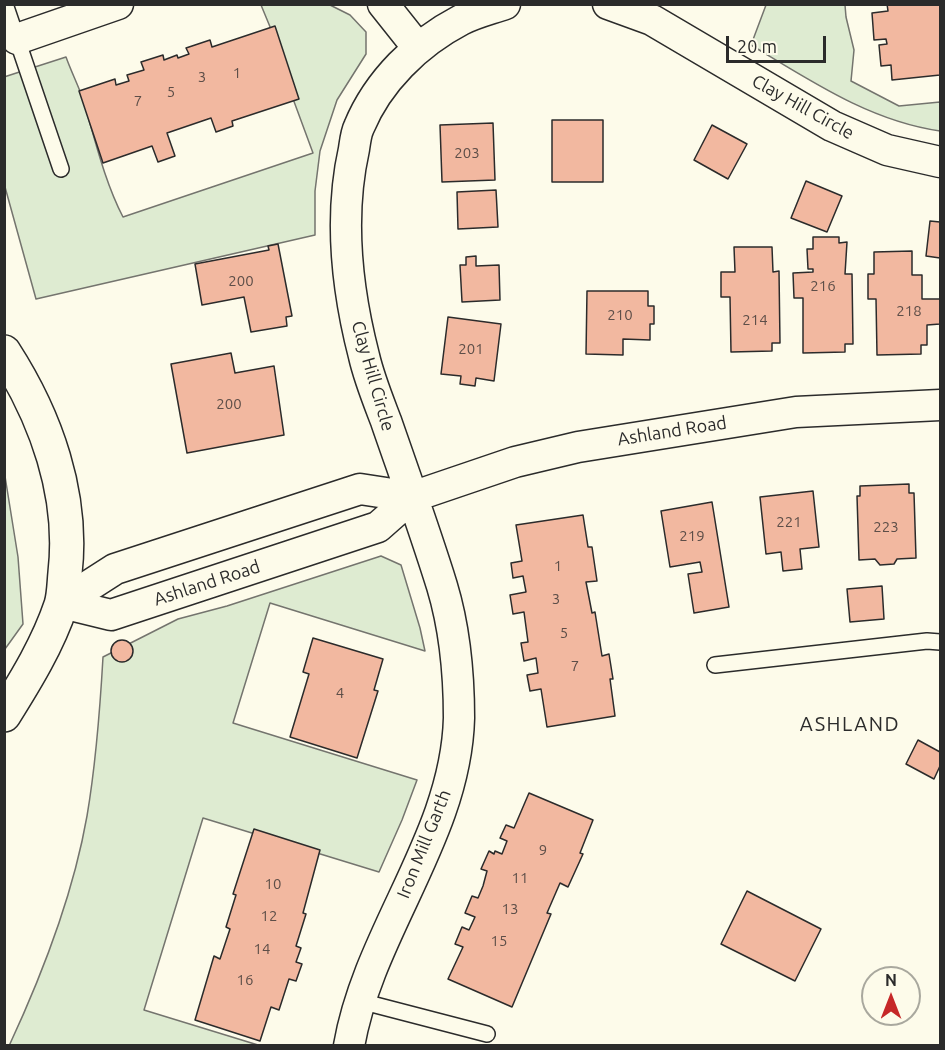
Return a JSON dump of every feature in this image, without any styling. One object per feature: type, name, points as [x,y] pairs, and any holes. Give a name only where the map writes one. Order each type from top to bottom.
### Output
[{"type":"main road","points":[[4,352],[35,408],[53,450],[63,493],[67,526],[62,603],[47,641],[4,715]]},
{"type":"street","points":[[17,39],[118,4]]},
{"type":"street","points":[[383,4],[418,48]]},
{"type":"street","name":"Clay Hill Circle","points":[[412,497],[364,358],[351,296],[346,230],[349,172],[358,128],[383,84],[418,48],[463,19],[505,4]]},
{"type":"street","name":"Clay Hill Circle","points":[[608,4],[652,20],[832,126],[887,150],[940,162]]},
{"type":"street","name":"Ashland Road","points":[[62,603],[111,615],[378,527],[412,497],[515,462],[578,447],[796,412],[940,405]]},
{"type":"street","name":"Ashland Road","points":[[62,603],[116,569],[360,489],[412,497]]},
{"type":"street","name":"Iron Mill Garth","points":[[350,1046],[360,1001],[368,979],[436,824],[453,769],[459,721],[458,671],[453,630],[443,587],[412,497]]},
{"type":"lane","points":[[5,4],[61,169]]},
{"type":"lane","points":[[716,665],[927,641],[940,642]]},
{"type":"lane","points":[[360,1001],[488,1034]]},
{"type":"green space","points":[[261,5],[330,5],[350,15],[366,32],[366,54],[337,100],[320,151],[315,191],[315,235],[36,299],[5,187],[4,77],[66,57],[83,99],[105,174],[123,217],[313,153]]},
{"type":"green space","points":[[766,5],[845,5],[854,50],[851,81],[899,106],[940,102],[940,131],[914,126],[865,109],[751,45]]},
{"type":"green space","points":[[4,470],[18,557],[23,624],[5,649]]},
{"type":"green space","points":[[381,556],[401,565],[425,651],[270,603],[233,723],[417,780],[379,872],[203,818],[144,1010],[258,1045],[9,1046],[56,934],[74,875],[87,816],[95,756],[103,657],[178,619],[227,606]]},
{"type":"building","points":[[887,4],[940,4],[940,75],[892,80],[891,65],[881,66],[879,45],[887,44],[886,39],[874,40],[872,13],[888,11]]},
{"type":"building","points":[[275,26],[299,99],[232,121],[233,126],[216,132],[211,118],[167,133],[175,156],[158,162],[152,146],[103,163],[79,91],[115,79],[116,85],[129,81],[127,75],[144,70],[141,62],[163,55],[164,60],[177,55],[178,58],[189,54],[186,48],[210,40],[212,47]]},
{"type":"building","points":[[552,120],[603,120],[603,182],[552,182]]},
{"type":"building","points":[[493,123],[495,180],[442,182],[440,125]]},
{"type":"building","points":[[712,125],[747,144],[728,179],[694,160]]},
{"type":"building","points":[[806,181],[842,196],[827,232],[791,218]]},
{"type":"building","points":[[496,190],[498,227],[458,229],[457,192]]},
{"type":"building","points":[[930,221],[940,222],[940,258],[926,256]]},
{"type":"building","points":[[813,237],[839,237],[839,243],[847,242],[845,274],[852,274],[853,344],[845,344],[845,352],[803,353],[803,298],[794,298],[793,273],[813,272],[813,269],[808,269],[807,249],[813,249]]},
{"type":"building","points":[[278,244],[292,316],[286,317],[287,326],[251,332],[244,297],[202,305],[195,264],[269,250],[268,246]]},
{"type":"building","points":[[734,247],[772,247],[773,272],[779,271],[780,343],[772,343],[772,351],[731,352],[730,297],[721,297],[721,272],[735,272]]},
{"type":"building","points":[[912,251],[912,275],[922,275],[922,299],[940,299],[940,324],[927,325],[927,345],[921,345],[921,354],[877,355],[876,299],[868,299],[868,274],[874,274],[874,252]]},
{"type":"building","points":[[476,256],[476,266],[499,265],[500,300],[462,302],[460,265],[466,265],[466,257]]},
{"type":"building","points":[[587,291],[648,291],[648,306],[654,306],[654,324],[650,324],[650,340],[623,339],[623,355],[586,354]]},
{"type":"building","points":[[448,317],[501,324],[494,381],[476,378],[475,386],[460,384],[461,376],[441,374]]},
{"type":"building","points":[[231,353],[235,373],[274,366],[284,435],[187,453],[171,364]]},
{"type":"building","points":[[909,484],[909,493],[914,493],[916,558],[897,559],[894,564],[880,565],[875,559],[859,560],[857,496],[860,496],[860,486]]},
{"type":"building","points":[[813,491],[819,547],[800,549],[802,569],[783,571],[781,552],[766,554],[760,497]]},
{"type":"building","points":[[712,502],[729,607],[694,613],[688,574],[702,572],[700,562],[670,567],[661,511]]},
{"type":"building","points":[[583,515],[588,547],[592,547],[597,581],[586,582],[592,613],[595,612],[602,656],[609,654],[615,716],[547,727],[541,689],[530,691],[527,675],[538,673],[536,658],[524,661],[521,643],[528,642],[524,612],[513,614],[510,595],[526,592],[523,576],[513,578],[511,563],[522,561],[516,525]]},
{"type":"building","points":[[882,586],[884,619],[850,622],[847,589]]},
{"type":"building","points":[[313,638],[383,659],[374,690],[378,691],[357,758],[290,737],[309,674],[303,672]]},
{"type":"building","points":[[122,640],[130,643],[133,651],[130,659],[122,662],[114,659],[111,651],[114,643]]},
{"type":"building","points":[[918,740],[940,752],[940,766],[934,779],[906,764]]},
{"type":"building","points":[[529,793],[593,820],[580,853],[583,854],[568,887],[560,883],[547,913],[551,914],[512,1007],[448,979],[463,947],[455,944],[462,927],[469,930],[475,917],[465,913],[472,896],[478,898],[483,886],[487,871],[481,869],[489,851],[502,854],[507,841],[500,838],[506,825],[514,828]]},
{"type":"building","points":[[254,829],[320,850],[303,913],[306,914],[296,946],[301,948],[296,962],[302,964],[296,981],[289,979],[279,1010],[271,1007],[260,1041],[195,1020],[214,956],[220,959],[230,929],[226,927],[236,895],[233,894]]},
{"type":"building","points":[[747,891],[821,929],[795,981],[721,944]]},
{"type":"district","name":"ASHLAND","points":[[850,724]]}]
